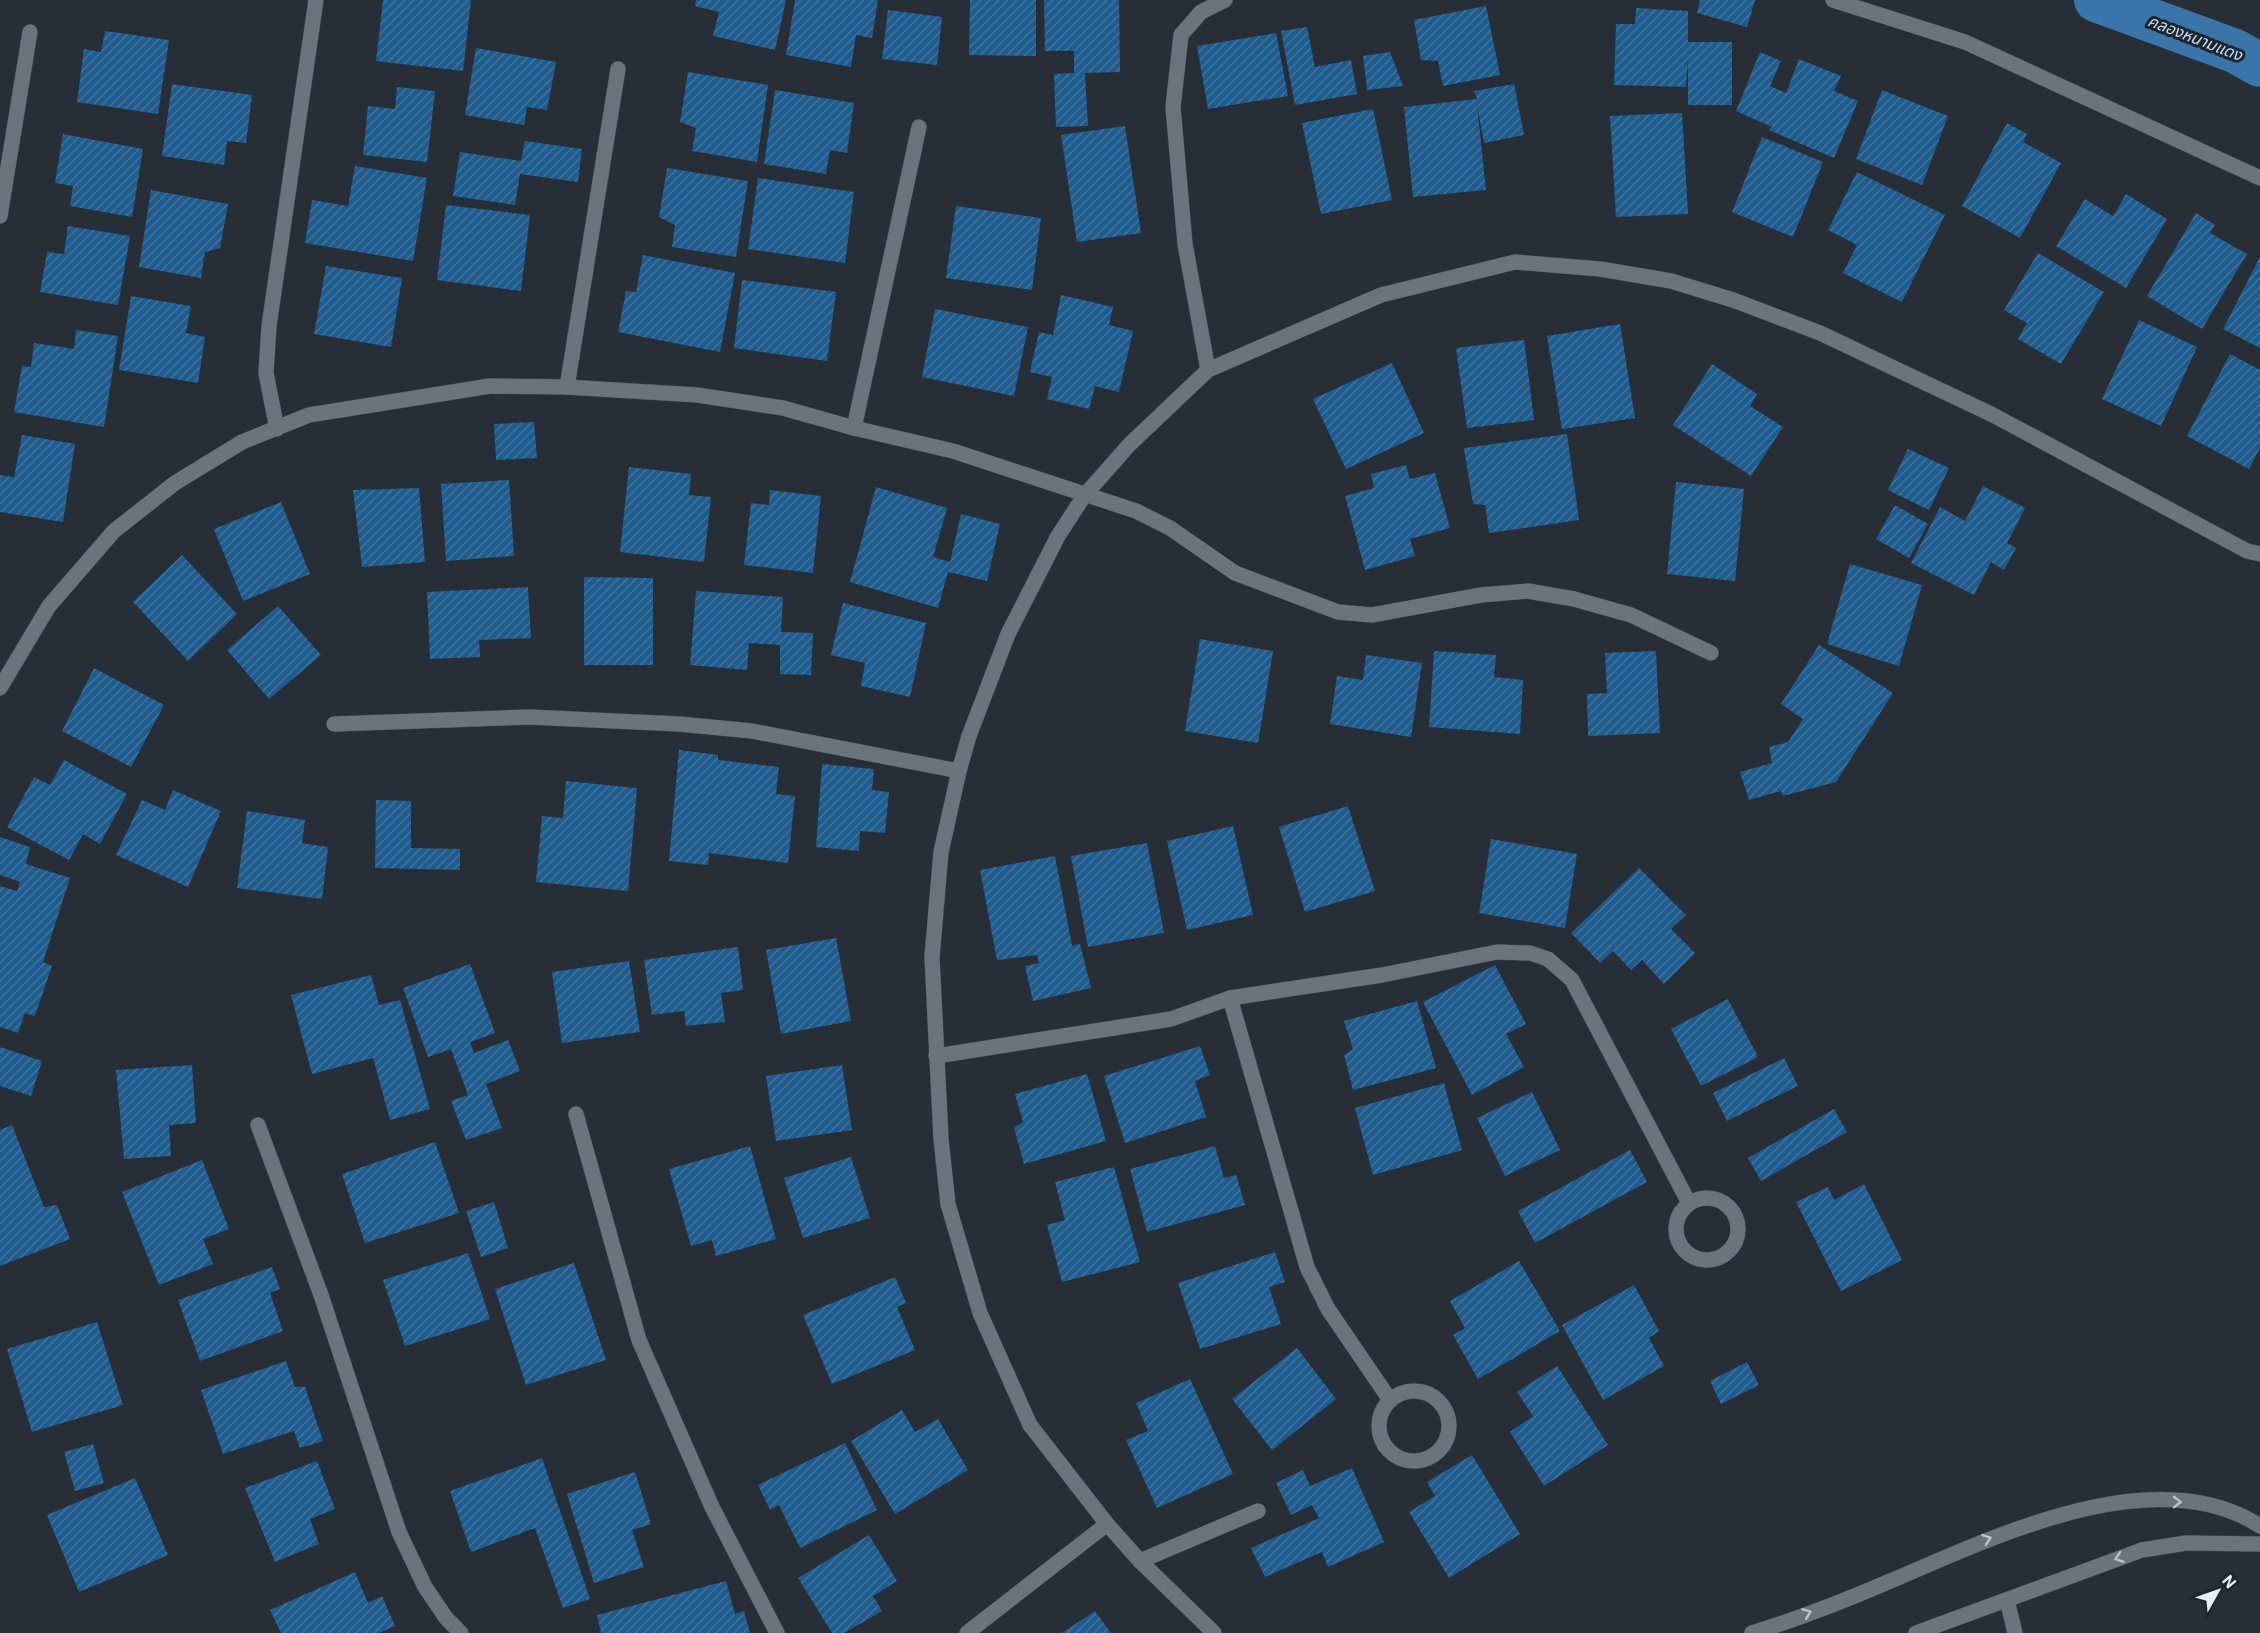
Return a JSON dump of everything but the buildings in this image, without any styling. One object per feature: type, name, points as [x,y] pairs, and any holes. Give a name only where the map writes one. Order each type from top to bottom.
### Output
[{"type":"street","points":[[277,429],[266,373],[269,326],[316,0]]},
{"type":"street","points":[[1208,370],[1185,244],[1173,107],[1181,35],[1201,12],[1226,0]]},
{"type":"street","points":[[1833,0],[1965,42],[2260,178]]},
{"type":"street","points":[[0,216],[30,32]]},
{"type":"street","points":[[567,387],[618,69]]},
{"type":"street","points":[[854,428],[919,127]]},
{"type":"street","points":[[1211,1631],[1140,1561],[1107,1524],[1030,1425],[980,1312],[948,1204],[936,1056],[932,957],[941,852],[958,771],[969,736],[1008,634],[1058,536],[1084,496],[1129,445],[1208,370],[1381,295],[1515,262],[1600,269],[1671,281],[1733,300],[1820,333],[1993,415],[2247,551],[2260,554]]},
{"type":"street","points":[[0,688],[49,606],[114,531],[175,483],[242,442],[309,415],[490,386],[567,387],[697,395],[783,408],[854,428],[953,451],[1047,480],[1084,496],[1136,510],[1170,528],[1236,573],[1338,612],[1372,615],[1481,595],[1528,591],[1574,599],[1631,615],[1712,653]]},
{"type":"street","points":[[334,724],[529,717],[679,724],[752,731],[958,771]]},
{"type":"street","points":[[936,1056],[1171,1018],[1230,998],[1382,975],[1497,952],[1530,953],[1548,959],[1572,980],[1689,1203]]},
{"type":"street","points":[[1230,998],[1307,1267],[1328,1309],[1390,1400]]},
{"type":"street","points":[[576,1114],[639,1340],[712,1507],[777,1633]]},
{"type":"street","points":[[258,1125],[321,1295],[399,1532],[425,1587],[446,1618],[461,1633]]},
{"type":"street","points":[[1710,1198],[1730,1208],[1739,1227],[1738,1237],[1726,1254],[1717,1259],[1696,1258],[1680,1244],[1677,1224],[1680,1214],[1689,1203],[1710,1198]]},
{"type":"street","points":[[1417,1391],[1425,1392],[1439,1402],[1446,1412],[1449,1424],[1443,1446],[1424,1460],[1413,1461],[1390,1452],[1383,1443],[1379,1420],[1390,1400],[1400,1393],[1417,1391]]},
{"type":"street","points":[[1752,1633],[1888,1582],[1961,1549],[2025,1525],[2094,1506],[2147,1501],[2196,1502],[2245,1516],[2260,1526]]},
{"type":"street","points":[[1140,1561],[1258,1510]]},
{"type":"street","points":[[967,1633],[1107,1524]]},
{"type":"street","points":[[1916,1633],[2142,1550],[2186,1543],[2260,1544]]},
{"type":"street","points":[[2007,1600],[2015,1633]]},
{"type":"waterway","name":"คลองหนามแดง","points":[[2096,0],[2235,51],[2260,65]]}]
